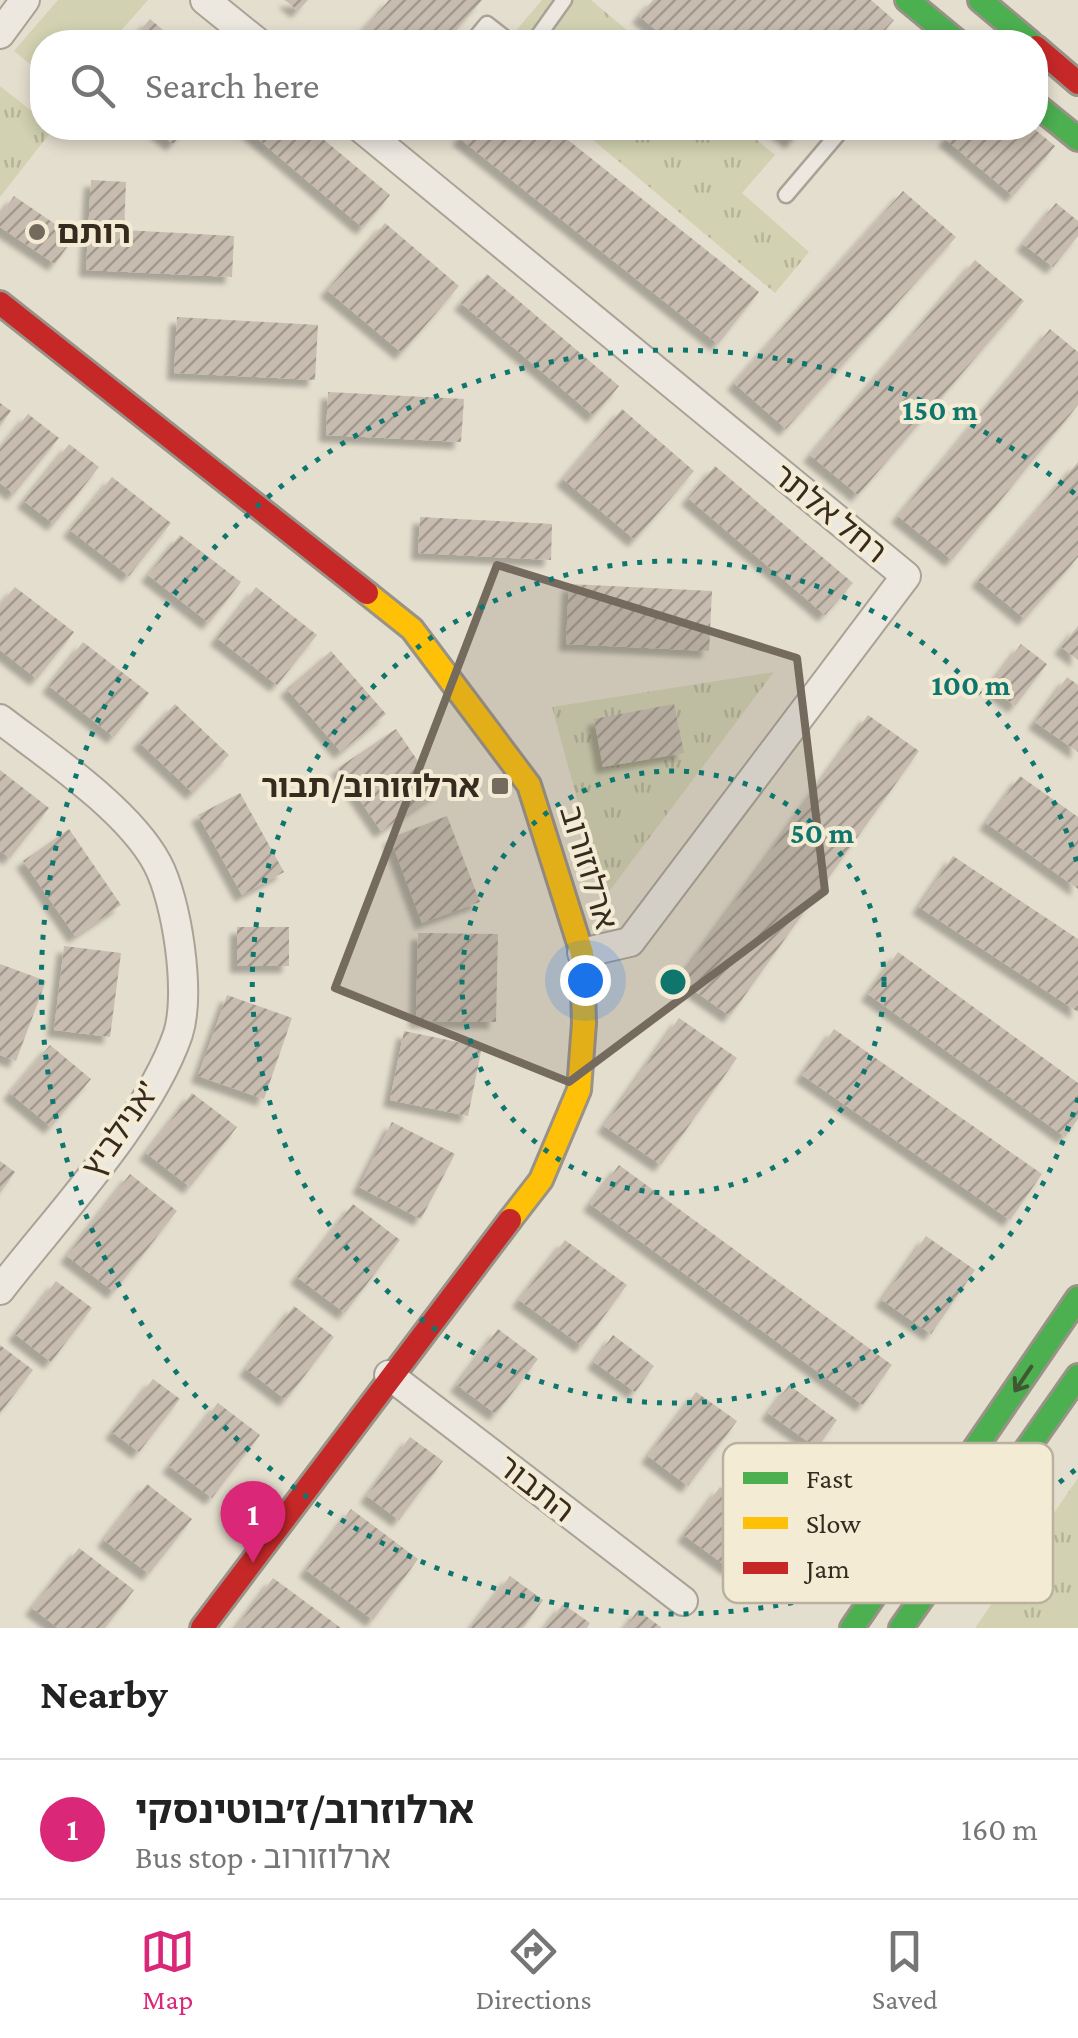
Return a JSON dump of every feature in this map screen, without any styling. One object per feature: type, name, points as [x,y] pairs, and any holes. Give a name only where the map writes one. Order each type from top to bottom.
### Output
[{"type":"street","points":[[0,34],[24,0]]},
{"type":"street","points":[[205,0],[242,30]]},
{"type":"street","points":[[907,0],[944,30]]},
{"type":"street","points":[[980,0],[1015,30]]},
{"type":"street","points":[[1048,58],[1078,83]]},
{"type":"street","points":[[1048,115],[1078,139]]},
{"type":"street","name":"רחל אלתר","points":[[395,140],[906,576],[630,942],[582,953]]},
{"type":"street","name":"ארלוזורוב","points":[[0,302],[412,628],[529,785],[582,953],[584,1023],[579,1090],[542,1180],[389,1375],[202,1628]]},
{"type":"street","name":"אנילביץ'","points":[[0,719],[98,795],[156,860],[177,914],[181,970],[179,1031],[144,1103],[0,1290]]},
{"type":"street","points":[[979,1443],[1078,1298]]},
{"type":"street","name":"התבור","points":[[389,1375],[683,1601]]},
{"type":"street","points":[[1031,1443],[1078,1376]]},
{"type":"street","points":[[852,1628],[869,1603]]},
{"type":"street","points":[[901,1628],[919,1603]]},
{"type":"lane","points":[[543,30],[564,0]]},
{"type":"lane","points":[[936,23],[950,30]]},
{"type":"lane","points":[[786,196],[833,140]]},
{"type":"highlighted area","points":[[497,565],[797,658],[825,891],[569,1082],[335,988]]},
{"type":"green space","points":[[58,0],[148,0],[122,30],[32,30]]},
{"type":"green space","points":[[542,0],[591,0],[627,30],[516,30]]},
{"type":"green space","points":[[30,32],[30,64],[14,51]]},
{"type":"green space","points":[[0,86],[30,110],[30,140],[45,140],[0,197]]},
{"type":"green space","points":[[593,140],[757,140],[775,155],[742,193],[809,252],[775,293]]},
{"type":"green space","points":[[774,672],[604,898],[552,707]]},
{"type":"green space","points":[[1078,1478],[1078,1628],[975,1628],[992,1603],[1053,1603],[1053,1514]]},
{"type":"building","points":[[285,0],[308,0],[298,11]]},
{"type":"building","points":[[389,0],[482,0],[456,30],[363,30]]},
{"type":"building","points":[[653,0],[871,0],[894,20],[885,30],[656,30],[639,16]]},
{"type":"building","points":[[150,19],[163,30],[140,30]]},
{"type":"building","points":[[259,140],[324,140],[390,195],[363,228]]},
{"type":"building","points":[[462,140],[568,140],[759,292],[718,344]]},
{"type":"building","points":[[946,140],[1048,140],[1055,146],[1013,196]]},
{"type":"building","points":[[91,180],[126,182],[124,230],[234,236],[232,277],[86,270]]},
{"type":"building","points":[[903,191],[956,237],[786,429],[734,383]]},
{"type":"building","name":"רותם","points":[[14,196],[74,237],[55,264],[0,227],[0,216]]},
{"type":"building","points":[[1056,203],[1078,221],[1078,236],[1053,267],[1023,244]]},
{"type":"building","points":[[385,223],[459,286],[402,353],[327,290]]},
{"type":"building","points":[[975,260],[1024,301],[858,495],[810,455]]},
{"type":"building","points":[[487,274],[619,386],[594,416],[461,303]]},
{"type":"building","points":[[177,317],[318,325],[315,380],[174,373]]},
{"type":"building","points":[[1050,329],[1078,352],[1078,405],[952,560],[898,516]]},
{"type":"building","points":[[328,392],[464,399],[461,442],[326,435]]},
{"type":"building","points":[[0,403],[11,411],[0,426]]},
{"type":"building","points":[[622,409],[694,471],[635,540],[563,479]]},
{"type":"building","points":[[28,414],[59,438],[14,494],[0,483],[0,449]]},
{"type":"building","points":[[69,444],[99,467],[54,524],[24,501]]},
{"type":"building","points":[[1078,462],[1078,557],[1025,619],[978,580]]},
{"type":"building","points":[[715,466],[853,583],[825,615],[688,498]]},
{"type":"building","points":[[112,477],[171,523],[129,576],[70,530]]},
{"type":"building","points":[[420,517],[552,524],[551,560],[418,553]]},
{"type":"building","points":[[180,535],[241,582],[209,623],[148,575]]},
{"type":"building","points":[[569,584],[712,591],[709,651],[566,644]]},
{"type":"building","points":[[15,587],[74,632],[37,679],[0,650],[0,605]]},
{"type":"building","points":[[256,587],[317,635],[277,685],[217,638]]},
{"type":"building","points":[[1078,626],[1078,660],[1061,647]]},
{"type":"building","points":[[83,642],[149,693],[114,737],[49,686]]},
{"type":"building","points":[[1021,644],[1047,664],[1015,706],[989,687]]},
{"type":"building","points":[[331,651],[386,714],[341,752],[287,689]]},
{"type":"building","points":[[1067,677],[1078,685],[1078,752],[1035,722]]},
{"type":"building","points":[[175,704],[229,755],[193,793],[139,742]]},
{"type":"building","points":[[674,704],[684,753],[603,767],[594,719]]},
{"type":"building","points":[[868,715],[919,751],[730,1016],[679,980]]},
{"type":"building","points":[[396,729],[439,792],[381,831],[338,768]]},
{"type":"building","points":[[0,770],[49,808],[10,858],[0,851]]},
{"type":"building","points":[[1020,776],[1078,817],[1078,889],[986,823]]},
{"type":"building","points":[[240,793],[284,872],[242,895],[198,815]]},
{"type":"building","points":[[447,816],[480,902],[422,923],[390,838]]},
{"type":"building","points":[[69,829],[121,905],[75,936],[23,861]]},
{"type":"building","points":[[953,856],[1078,939],[1078,1012],[919,907]]},
{"type":"building","points":[[237,927],[289,927],[289,966],[237,966]]},
{"type":"building","points":[[418,933],[498,934],[496,1022],[416,1021]]},
{"type":"building","points":[[64,946],[121,953],[110,1037],[54,1030]]},
{"type":"building","points":[[898,952],[1078,1083],[1078,1119],[1065,1137],[868,994]]},
{"type":"building","points":[[0,964],[46,981],[16,1061],[0,1055]]},
{"type":"building","points":[[227,995],[292,1018],[264,1099],[198,1076]]},
{"type":"building","points":[[679,1018],[737,1058],[661,1165],[604,1126]]},
{"type":"building","points":[[834,1029],[1042,1174],[1010,1220],[802,1075]]},
{"type":"building","points":[[404,1031],[482,1047],[468,1116],[390,1100]]},
{"type":"building","points":[[50,1045],[91,1079],[51,1127],[10,1093]]},
{"type":"building","points":[[192,1093],[237,1127],[190,1187],[146,1153]]},
{"type":"building","points":[[392,1122],[455,1154],[421,1219],[359,1187]]},
{"type":"building","points":[[0,1161],[15,1172],[0,1193]]},
{"type":"building","points":[[619,1165],[892,1365],[863,1405],[590,1204]]},
{"type":"building","points":[[130,1174],[177,1211],[114,1292],[67,1256]]},
{"type":"building","points":[[353,1204],[400,1240],[345,1313],[297,1277]]},
{"type":"building","points":[[926,1236],[975,1270],[931,1334],[882,1300]]},
{"type":"building","points":[[565,1240],[627,1285],[582,1346],[519,1300]]},
{"type":"building","points":[[56,1281],[92,1308],[51,1362],[15,1334]]},
{"type":"building","points":[[294,1306],[334,1337],[286,1400],[246,1369]]},
{"type":"building","points":[[498,1329],[538,1359],[496,1414],[457,1385]]},
{"type":"building","points":[[613,1335],[654,1366],[635,1392],[594,1362]]},
{"type":"building","points":[[0,1345],[33,1370],[0,1413]]},
{"type":"building","points":[[153,1379],[180,1399],[139,1452],[112,1432]]},
{"type":"building","points":[[789,1385],[837,1420],[821,1443],[810,1443],[768,1413]]},
{"type":"building","points":[[696,1392],[737,1421],[688,1486],[648,1456]]},
{"type":"building","points":[[218,1403],[260,1435],[212,1498],[169,1466]]},
{"type":"building","points":[[410,1437],[443,1461],[399,1520],[367,1496]]},
{"type":"building","points":[[147,1484],[192,1519],[149,1574],[104,1540]]},
{"type":"building","points":[[720,1487],[723,1489],[723,1564],[684,1535]]},
{"type":"building","points":[[351,1509],[418,1559],[373,1620],[306,1570]]},
{"type":"building","points":[[79,1548],[134,1590],[105,1628],[58,1628],[32,1608]]},
{"type":"building","points":[[510,1576],[543,1600],[523,1628],[471,1628]]},
{"type":"building","points":[[273,1578],[341,1628],[236,1628]]},
{"type":"building","points":[[563,1604],[590,1623],[587,1628],[545,1628]]},
{"type":"building","points":[[638,1610],[662,1628],[625,1628]]},
{"type":"traffic: fast","points":[[907,0],[943,30]]},
{"type":"traffic: fast","points":[[980,0],[1016,30]]},
{"type":"traffic: fast","points":[[1048,115],[1078,139]]},
{"type":"traffic: fast","points":[[979,1443],[1078,1298]]},
{"type":"traffic: fast","points":[[1031,1443],[1078,1376]]},
{"type":"traffic: fast","points":[[852,1628],[869,1603]]},
{"type":"traffic: fast","points":[[901,1628],[919,1603]]},
{"type":"traffic: slow","points":[[367,593],[412,629],[529,785],[582,953],[584,1023],[579,1090],[541,1180],[510,1220]]},
{"type":"traffic: jam","points":[[1048,57],[1078,83]]},
{"type":"traffic: jam","points":[[0,303],[367,593]]},
{"type":"traffic: jam","points":[[202,1628],[510,1220]]},
{"type":"place","name":"רותם","points":[[37,232]]},
{"type":"place","name":"ארלוזורוב/תבור","points":[[500,786]]},
{"type":"place","name":"ארלוזרוב/ז׳בוטינסקי","points":[[253,1563]]}]
